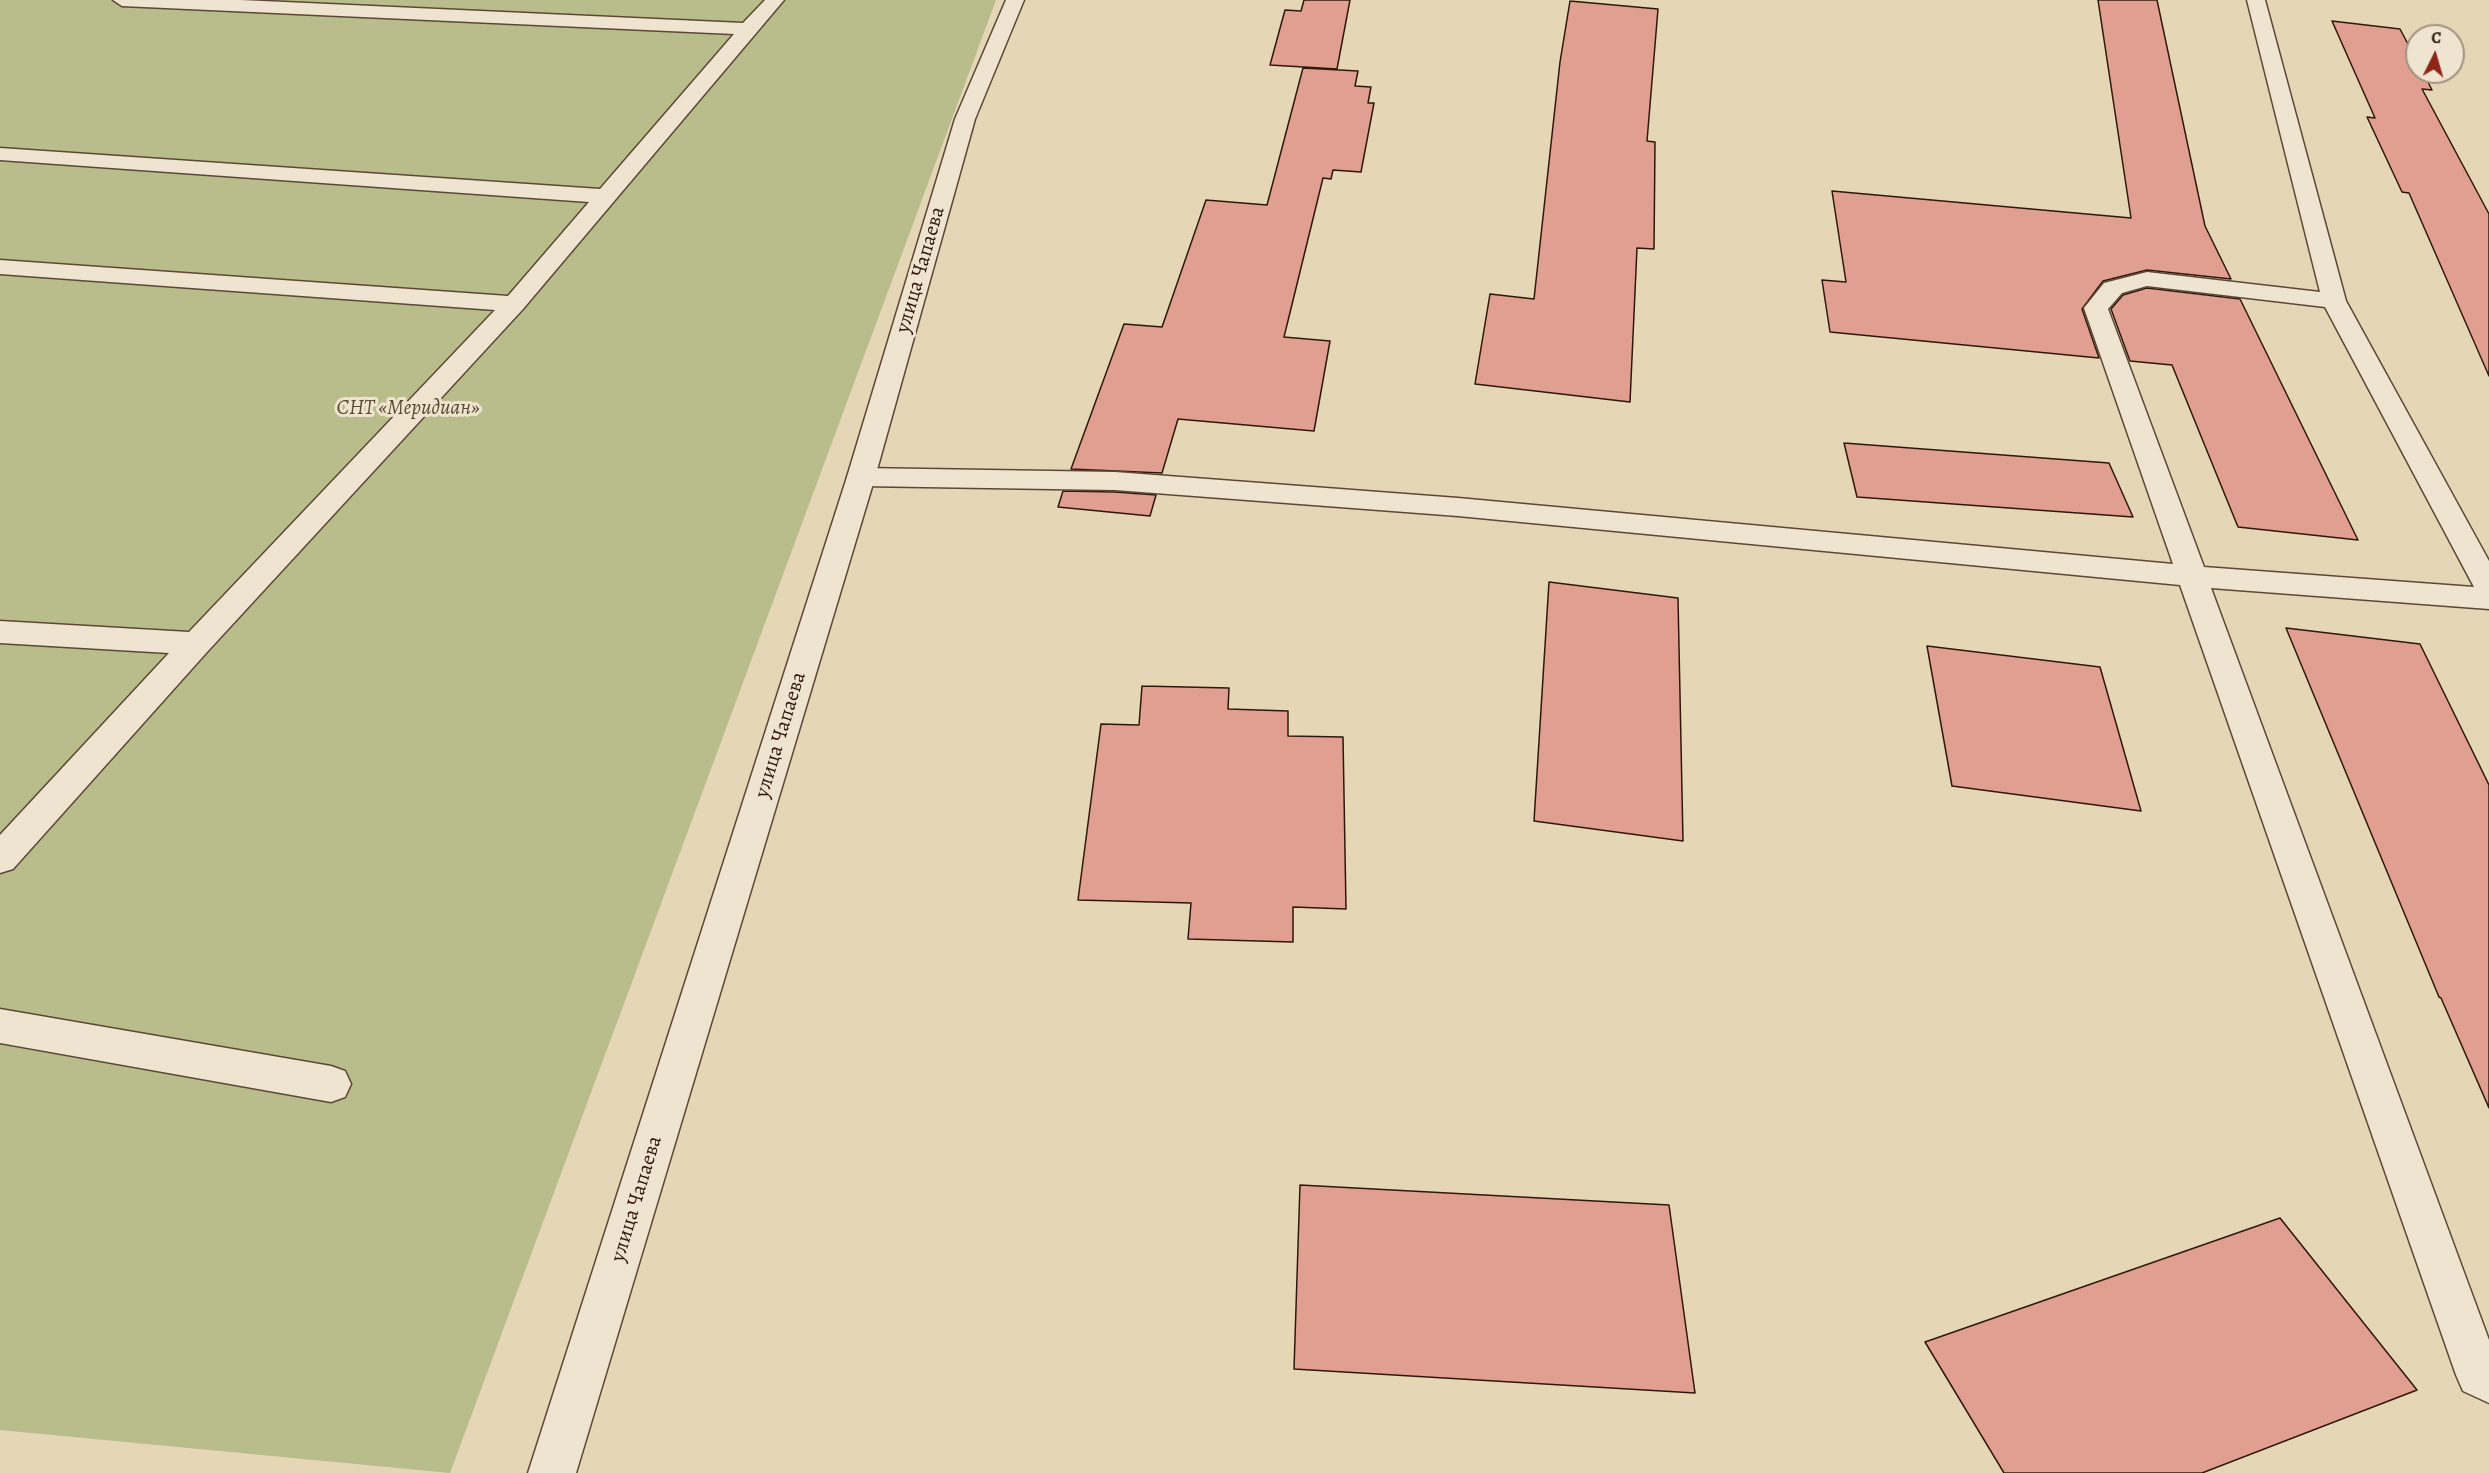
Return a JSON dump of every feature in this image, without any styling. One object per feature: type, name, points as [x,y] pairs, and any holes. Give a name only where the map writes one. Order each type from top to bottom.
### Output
[{"type":"street","points":[[122,0],[748,29]]},
{"type":"street","points":[[0,859],[196,644],[514,304],[775,0]]},
{"type":"street","name":"улица Чапаева","points":[[552,1473],[861,477],[965,119],[1016,0]]},
{"type":"street","points":[[2256,0],[2334,301],[2489,588]]},
{"type":"street","points":[[0,154],[606,196]]},
{"type":"street","points":[[0,267],[514,304]]},
{"type":"street","points":[[2334,301],[2147,279],[2113,288],[2096,308],[2478,1375],[2489,1380]]},
{"type":"street","points":[[861,477],[1115,480],[1458,507],[2192,576],[2489,599]]},
{"type":"street","points":[[0,632],[196,644]]},
{"type":"street","points":[[0,1026],[331,1084]]},
{"type":"green space","name":"СНТ «Меридиан»","points":[[0,0],[996,0],[450,1473],[0,1430]]},
{"type":"building","points":[[1304,0],[1350,0],[1337,69],[1270,65],[1285,10],[1301,11]]},
{"type":"building","points":[[2098,0],[2157,0],[2205,226],[2231,279],[2147,270],[2103,281],[2082,309],[2099,358],[1830,332],[1822,280],[1846,282],[1832,191],[2131,218]]},
{"type":"building","points":[[1570,1],[1658,9],[1647,141],[1655,142],[1654,249],[1637,248],[1630,402],[1475,384],[1490,294],[1534,299],[1560,62]]},
{"type":"building","points":[[2332,21],[2400,29],[2405,38],[2405,84],[2429,84],[2432,90],[2422,89],[2489,214],[2489,376],[2409,193],[2402,192],[2367,117],[2375,118]]},
{"type":"building","points":[[1303,68],[1358,71],[1355,86],[1371,87],[1368,103],[1374,103],[1361,172],[1333,170],[1331,179],[1323,178],[1284,337],[1330,341],[1314,431],[1178,419],[1162,473],[1071,469],[1124,324],[1162,327],[1206,200],[1267,205]]},
{"type":"building","points":[[2147,288],[2240,299],[2358,540],[2238,527],[2172,365],[2130,361],[2111,309],[2123,295]]},
{"type":"building","points":[[1844,443],[2109,463],[2133,517],[1857,497]]},
{"type":"building","points":[[1063,491],[1156,495],[1150,516],[1058,507]]},
{"type":"building","points":[[1549,582],[1678,598],[1683,841],[1534,821]]},
{"type":"building","points":[[2286,628],[2420,644],[2489,785],[2489,1108],[2439,997]]},
{"type":"building","points":[[1927,646],[2100,667],[2141,811],[1952,786]]},
{"type":"building","points":[[1142,686],[1229,688],[1228,709],[1288,711],[1288,736],[1343,737],[1346,909],[1293,907],[1293,942],[1188,939],[1191,903],[1078,900],[1101,724],[1139,725]]},
{"type":"building","points":[[1300,1185],[1669,1205],[1695,1393],[1294,1369]]},
{"type":"building","points":[[2280,1218],[2417,1390],[2202,1473],[2004,1473],[1925,1342]]}]
